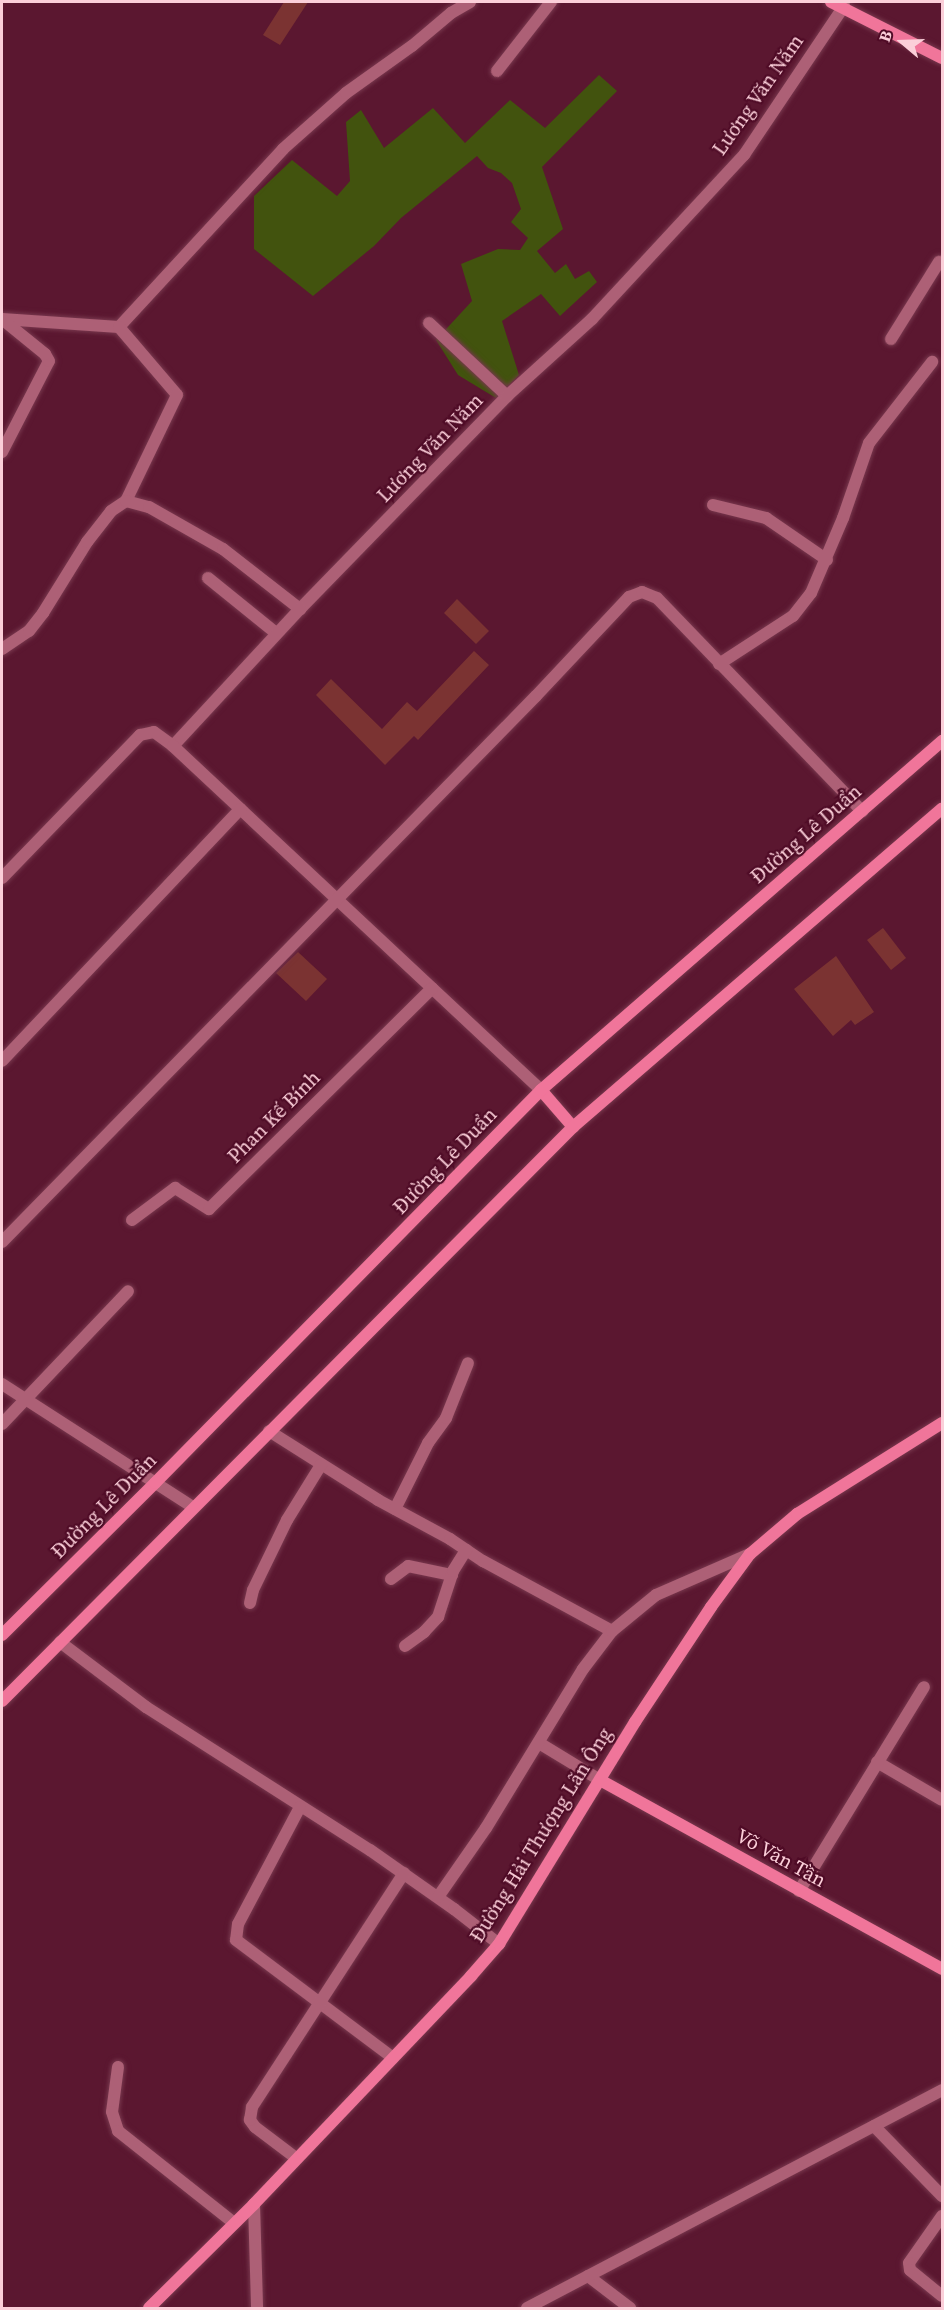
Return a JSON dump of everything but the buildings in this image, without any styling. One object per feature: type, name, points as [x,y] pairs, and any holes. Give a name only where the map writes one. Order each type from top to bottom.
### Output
[{"type":"main road","points":[[831,2],[843,4],[942,58]]},
{"type":"main road","name":"Đường Lê Duẩn","points":[[2,1635],[542,1090],[942,741]]},
{"type":"main road","points":[[2,1701],[573,1127],[942,809]]},
{"type":"main road","points":[[542,1090],[573,1127]]},
{"type":"main road","name":"Đường Hải Thượng Lãn Ông","points":[[149,2308],[254,2204],[499,1944],[680,1654],[750,1554],[797,1514],[942,1423]]},
{"type":"main road","name":"Võ Văn Tần","points":[[600,1780],[942,1969]]},
{"type":"street","points":[[120,327],[283,148],[346,93],[412,46],[451,13],[470,2]]},
{"type":"street","points":[[497,71],[551,2]]},
{"type":"street","name":"Lương Văn Năm","points":[[173,746],[276,633],[507,396],[592,319],[744,155],[843,4]]},
{"type":"street","points":[[891,339],[939,262]]},
{"type":"street","points":[[2,319],[120,327],[177,395],[126,501],[111,511],[87,543],[29,631],[2,649]]},
{"type":"street","points":[[2,319],[45,354],[49,361],[2,452]]},
{"type":"street","points":[[429,323],[507,396]]},
{"type":"street","points":[[719,664],[793,616],[811,592],[826,560],[869,443],[932,362]]},
{"type":"street","points":[[126,501],[149,507],[223,549],[300,609]]},
{"type":"street","points":[[713,505],[766,518],[826,560]]},
{"type":"street","points":[[208,578],[276,633]]},
{"type":"street","points":[[2,1242],[536,696],[629,597],[642,592],[657,598],[862,812]]},
{"type":"street","points":[[2,878],[140,735],[154,732],[173,746],[542,1090]]},
{"type":"street","points":[[2,1061],[240,809]]},
{"type":"street","name":"Phan Kế Bính","points":[[132,1220],[175,1188],[208,1209],[432,988]]},
{"type":"street","points":[[2,1424],[128,1291]]},
{"type":"street","points":[[395,1509],[428,1443],[446,1419],[468,1363]]},
{"type":"street","points":[[2,1384],[193,1507]]},
{"type":"street","points":[[269,1431],[395,1509],[612,1631]]},
{"type":"street","points":[[250,1604],[253,1590],[287,1520],[321,1465]]},
{"type":"street","points":[[405,1646],[424,1632],[438,1617],[452,1575],[466,1550]]},
{"type":"street","points":[[438,1897],[486,1828],[583,1669],[612,1631],[656,1595],[750,1554]]},
{"type":"street","points":[[391,1579],[408,1566],[452,1575]]},
{"type":"street","points":[[60,1642],[146,1707],[404,1873],[499,1944]]},
{"type":"street","points":[[799,1891],[924,1686]]},
{"type":"street","points":[[539,1743],[600,1780]]},
{"type":"street","points":[[877,1762],[942,1800]]},
{"type":"street","points":[[300,1807],[238,1924],[236,1940],[393,2058]]},
{"type":"street","points":[[296,2158],[255,2127],[250,2120],[250,2114],[404,1873]]},
{"type":"street","points":[[118,2067],[111,2112],[118,2131],[234,2223]]},
{"type":"street","points":[[527,2308],[942,2090]]},
{"type":"street","points":[[874,2126],[942,2196]]},
{"type":"street","points":[[254,2204],[257,2308]]},
{"type":"street","points":[[942,2216],[909,2263],[910,2270],[942,2296]]},
{"type":"street","points":[[588,2276],[630,2308]]},
{"type":"green space","points":[[599,75],[617,91],[542,167],[563,229],[537,251],[555,273],[566,264],[575,279],[589,271],[597,282],[560,316],[541,294],[502,321],[519,375],[496,398],[458,375],[436,340],[472,301],[461,264],[498,249],[520,250],[528,238],[511,222],[521,209],[512,183],[501,173],[488,168],[477,156],[401,218],[374,246],[313,296],[254,249],[254,196],[292,160],[337,196],[350,181],[346,122],[361,110],[384,148],[433,108],[465,143],[510,100],[545,128]]}]
